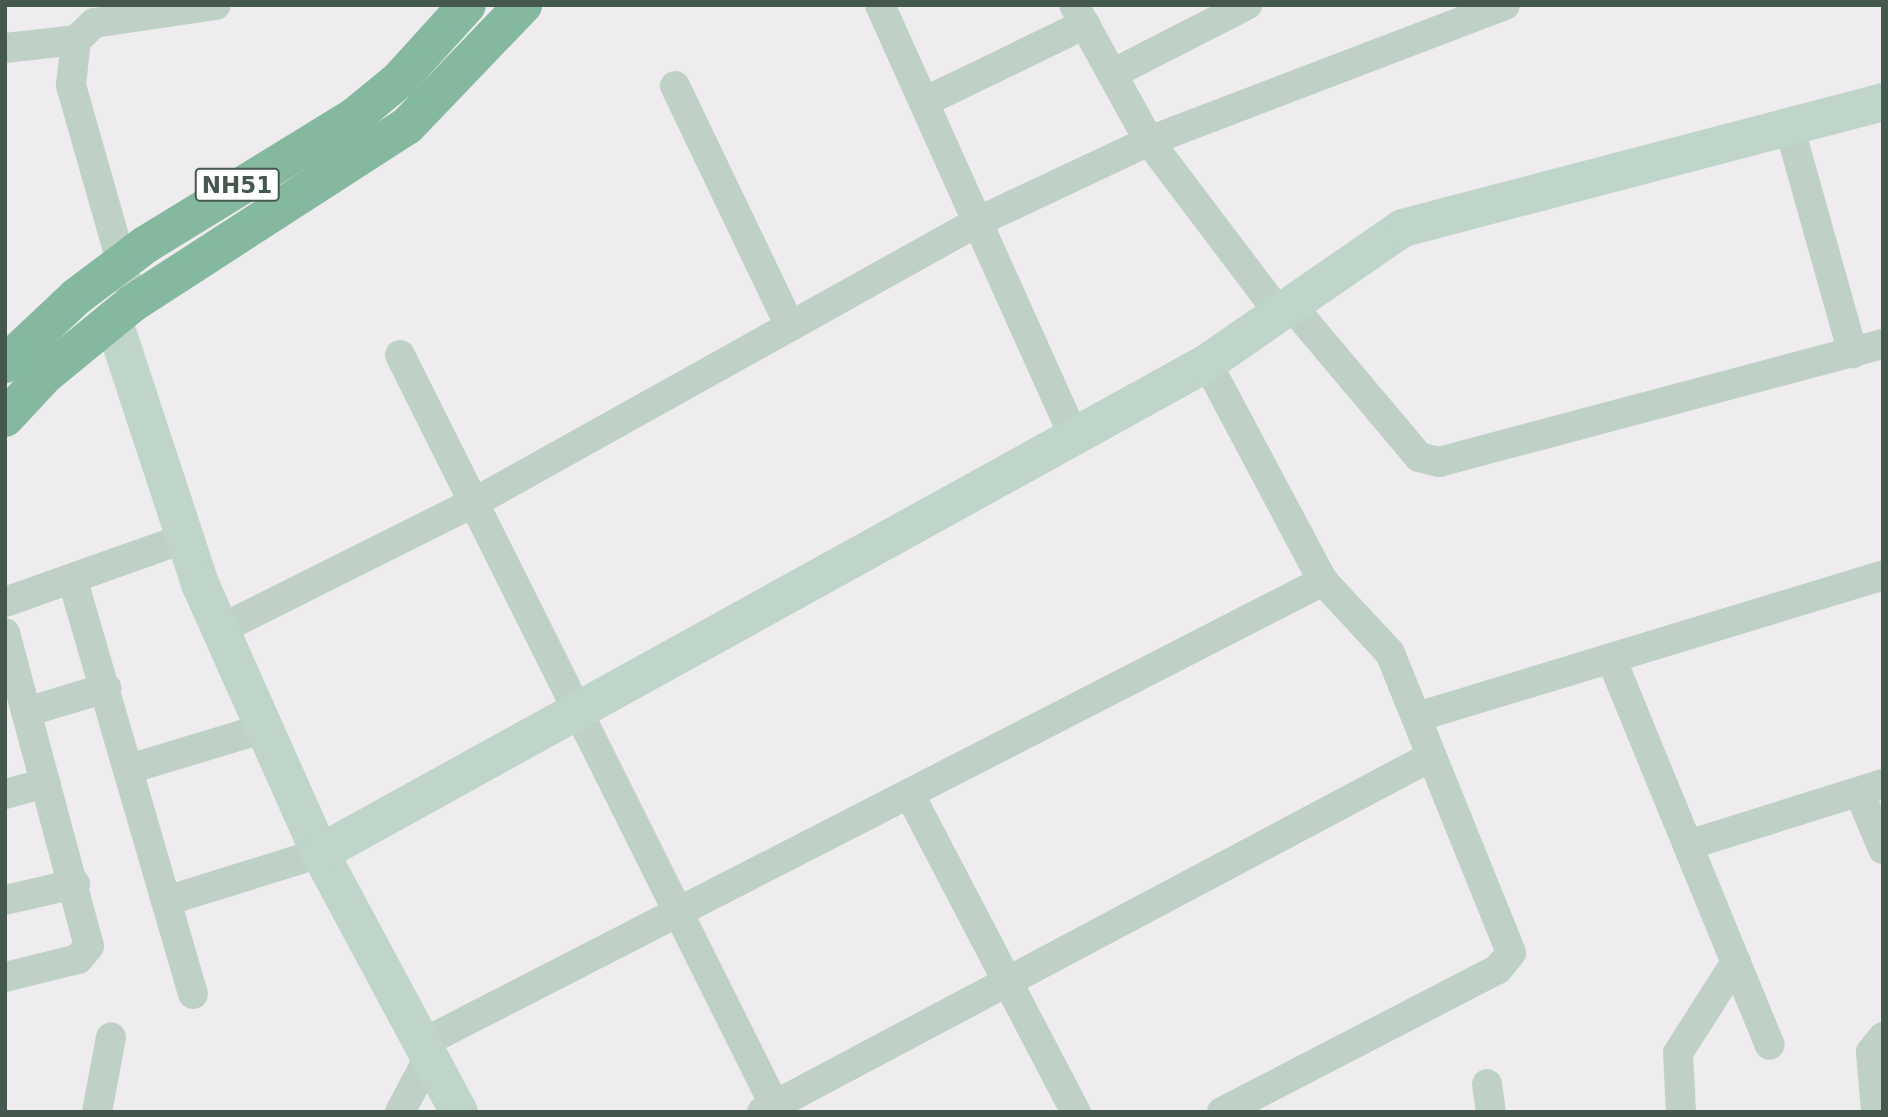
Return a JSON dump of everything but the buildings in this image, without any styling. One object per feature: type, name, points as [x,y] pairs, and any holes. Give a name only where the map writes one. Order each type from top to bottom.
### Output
[{"type":"highway","name":"NH51","points":[[5,364],[121,262],[354,117],[399,80],[467,5]]},
{"type":"highway","name":"NH51","points":[[5,418],[45,375],[123,311],[407,126],[523,5]]},
{"type":"street","points":[[5,48],[76,40],[94,23],[116,13],[216,5]]},
{"type":"street","points":[[880,5],[1074,437]]},
{"type":"street","points":[[1112,74],[1247,5]]},
{"type":"street","points":[[221,629],[475,502],[979,221],[1149,141],[1505,5]]},
{"type":"street","points":[[924,102],[1079,15],[1149,141],[1285,309],[1419,457],[1439,462],[1883,344]]},
{"type":"street","points":[[76,40],[71,85],[121,262],[123,311],[140,398],[186,538],[221,629],[320,853],[459,1112]]},
{"type":"street","points":[[675,86],[790,326]]},
{"type":"street","points":[[166,901],[320,853],[1206,363],[1403,228],[1883,102]]},
{"type":"street","points":[[1789,127],[1853,353]]},
{"type":"street","points":[[400,355],[582,709],[680,911],[771,1110],[1428,758]]},
{"type":"street","points":[[1206,363],[1323,581],[1390,653],[1417,717],[1428,758],[1511,953],[1498,969],[1223,1112]]},
{"type":"street","points":[[5,602],[73,581],[186,538]]},
{"type":"street","points":[[1417,717],[1883,575]]},
{"type":"street","points":[[73,581],[106,688],[192,995]]},
{"type":"street","points":[[400,1112],[426,1049],[680,911],[1323,581]]},
{"type":"street","points":[[5,634],[75,884],[89,946],[78,959],[5,977]]},
{"type":"street","points":[[1611,658],[1770,1045]]},
{"type":"street","points":[[26,712],[106,688]]},
{"type":"street","points":[[129,769],[265,728]]},
{"type":"street","points":[[5,794],[46,783]]},
{"type":"street","points":[[1688,845],[1871,788],[1883,849]]},
{"type":"street","points":[[910,795],[1076,1112]]},
{"type":"street","points":[[5,900],[75,884]]},
{"type":"street","points":[[1681,1112],[1678,1053],[1736,962]]},
{"type":"street","points":[[97,1112],[111,1037]]},
{"type":"street","points":[[1878,1098],[1871,1052],[1883,1037]]}]
